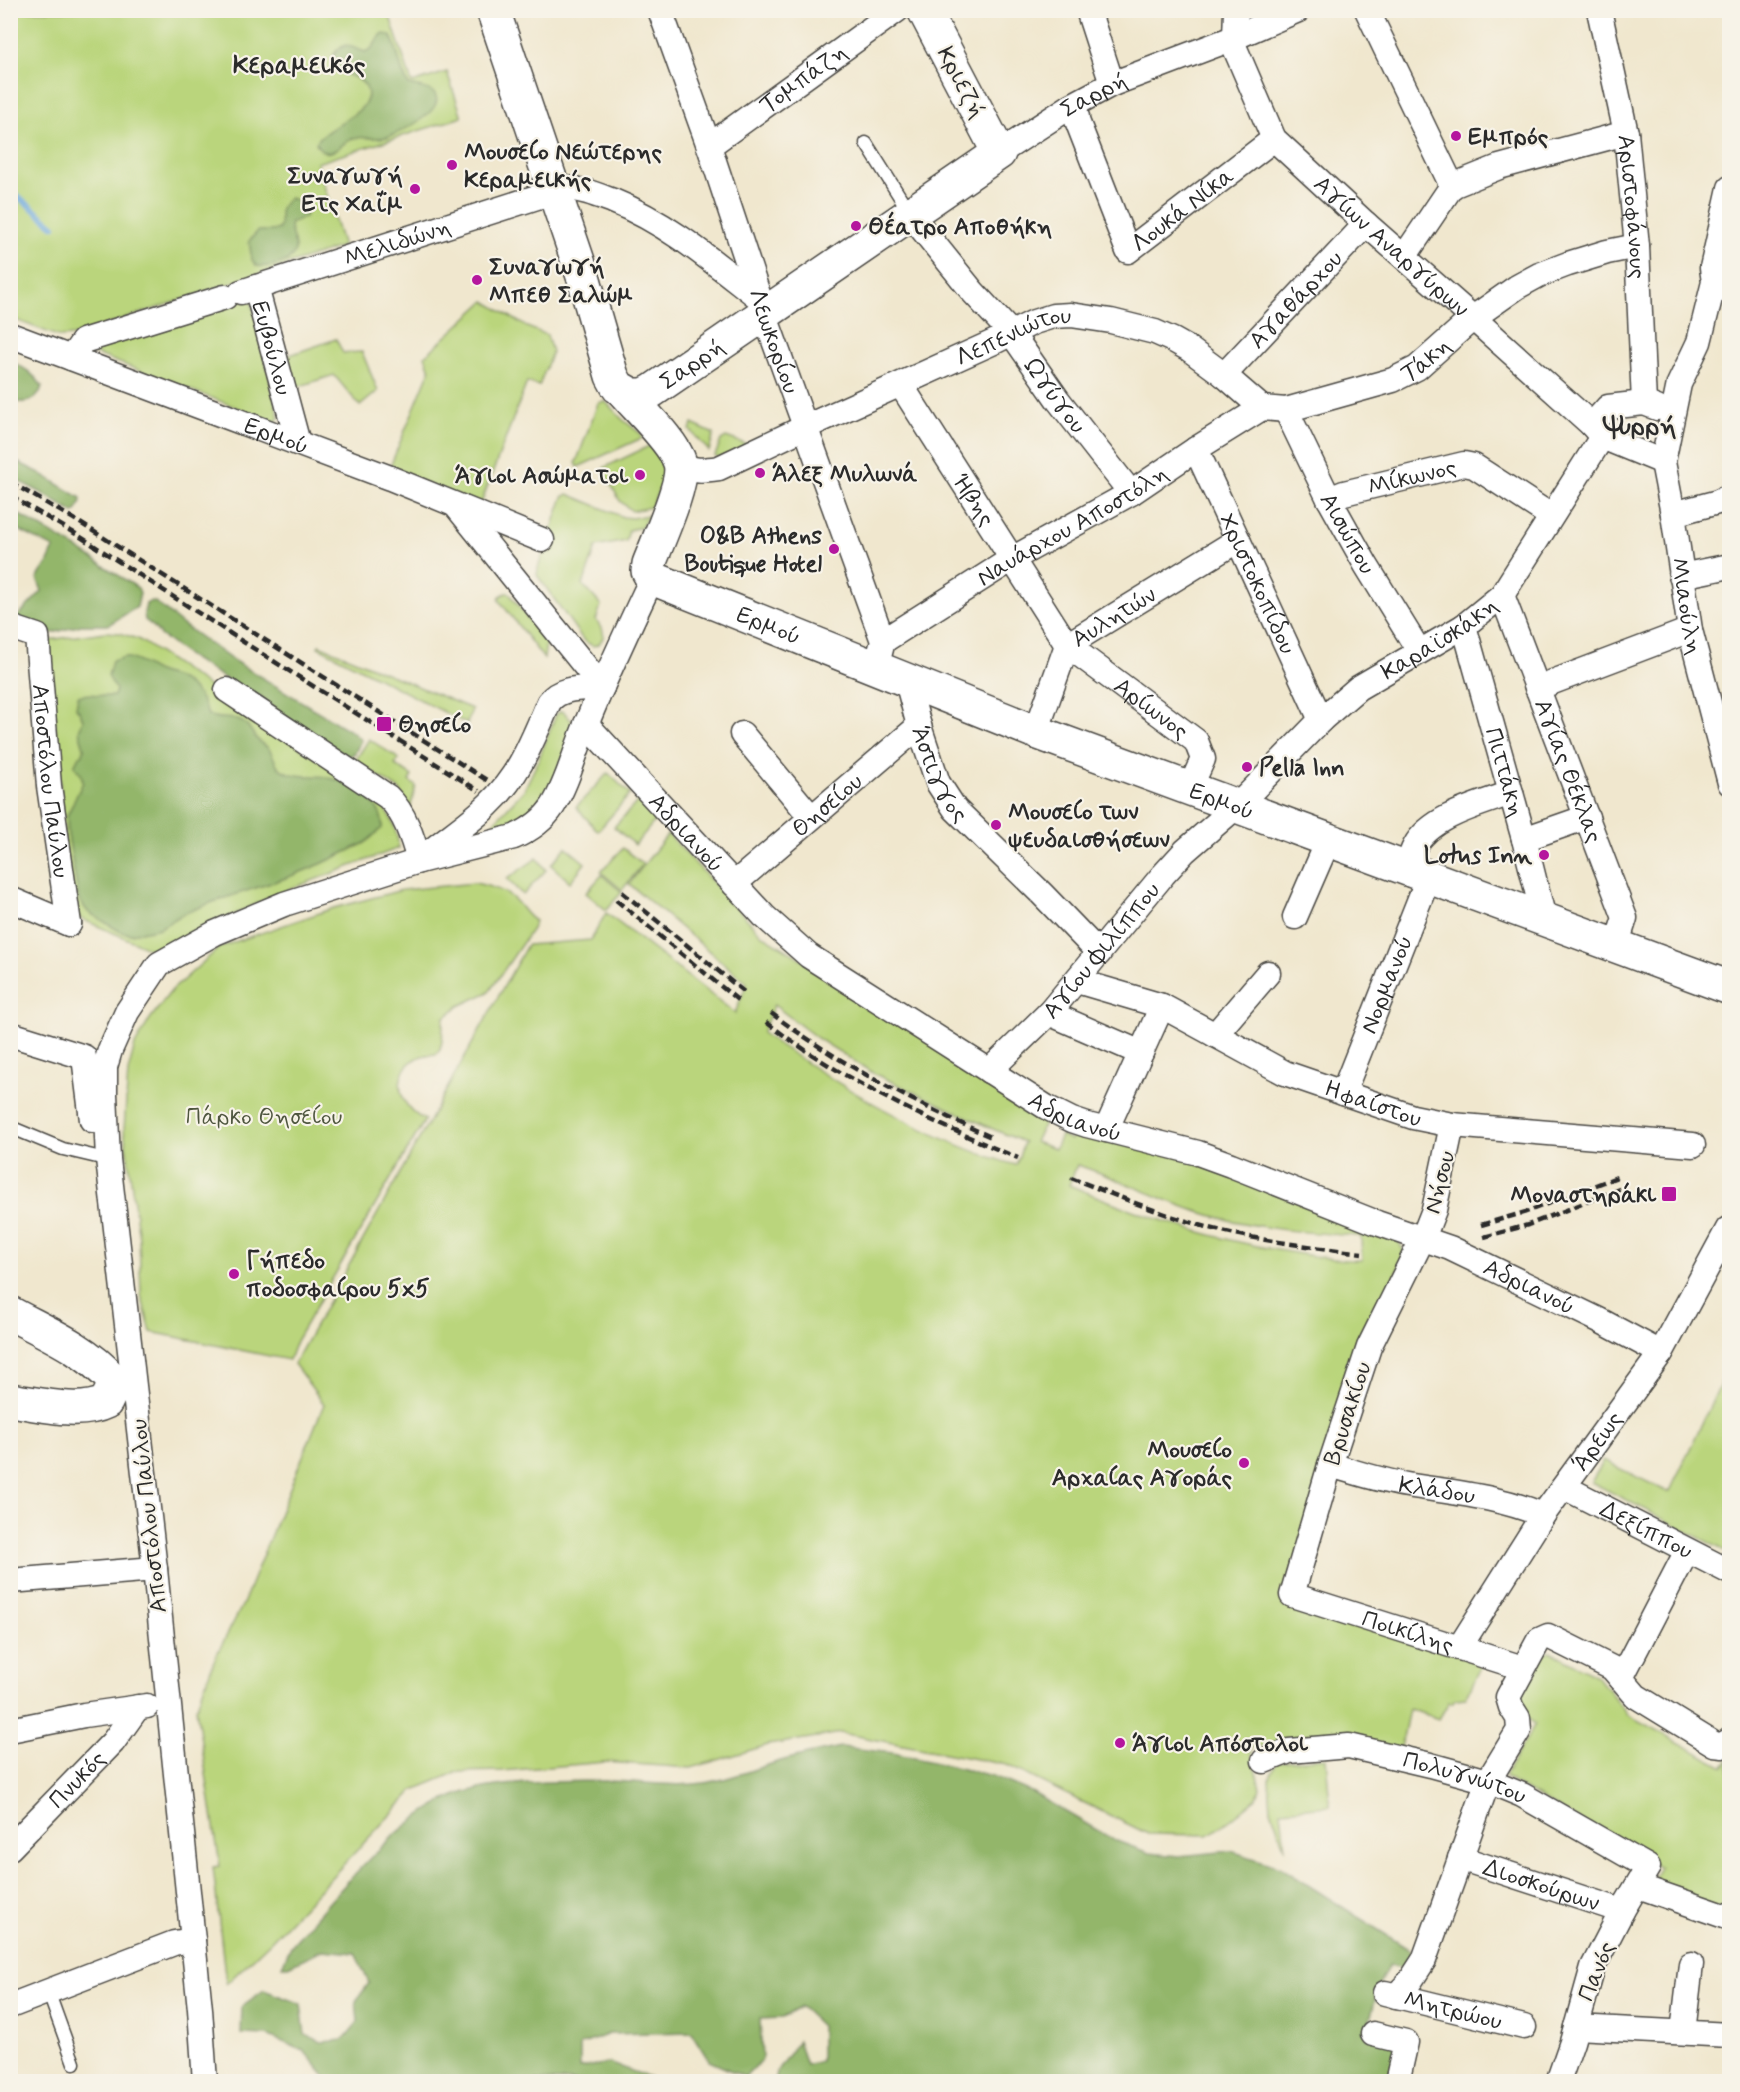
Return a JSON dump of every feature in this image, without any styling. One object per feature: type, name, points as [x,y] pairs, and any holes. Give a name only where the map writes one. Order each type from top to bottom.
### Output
[{"type":"street","points":[[419,861],[523,833],[536,824],[554,804],[602,687],[652,578],[648,571],[649,564],[680,483],[684,466],[631,390],[609,369],[583,276],[493,10]]},
{"type":"street","name":"Λεωκορίου","points":[[660,10],[709,146],[761,305],[806,427],[880,655]]},
{"type":"street","name":"Τομπάζη","points":[[709,146],[897,10]]},
{"type":"street","name":"Κριεζή","points":[[924,10],[999,153]]},
{"type":"street","points":[[1088,10],[1112,84]]},
{"type":"street","points":[[1233,38],[1236,10]]},
{"type":"street","name":"Σαρρή","points":[[631,390],[761,305],[910,214],[1071,106],[1112,84],[1233,38],[1298,10]]},
{"type":"street","points":[[1367,10],[1452,186]]},
{"type":"street","name":"Αριστοφάνους","points":[[1599,10],[1626,133],[1637,246],[1644,404]]},
{"type":"street","name":"Αγίων Αναργύρων","points":[[1233,38],[1274,139],[1597,431],[1663,462]]},
{"type":"street","name":"Λουκά Νίκα","points":[[1071,106],[1128,251],[1274,139]]},
{"type":"street","points":[[1404,257],[1452,186],[1499,167],[1626,133]]},
{"type":"street","name":"Μελιδώνη","points":[[71,358],[83,341],[565,188],[584,190],[629,208],[678,235],[761,305]]},
{"type":"street","points":[[1663,462],[1679,384],[1698,342],[1722,276],[1712,268],[1730,188]]},
{"type":"street","name":"Ωγύγου","points":[[910,214],[973,292],[1012,334],[1058,400],[1131,494]]},
{"type":"street","name":"Αγαθάρχου","points":[[1224,375],[1366,224]]},
{"type":"street","name":"Τάκη","points":[[1262,408],[1286,410],[1393,380],[1417,368],[1473,318],[1517,287],[1539,275],[1607,252],[1637,246]]},
{"type":"street","name":"Ευβούλου","points":[[241,292],[298,443]]},
{"type":"street","name":"Λεπενιώτου","points":[[684,466],[706,470],[719,468],[1034,322],[1053,316],[1071,315],[1111,321],[1155,332],[1190,349],[1262,408]]},
{"type":"street","name":"Ερμού","points":[[10,335],[298,443],[542,540]]},
{"type":"street","name":"Ήβης","points":[[901,385],[1067,645]]},
{"type":"street","name":"Καραϊσκάκη","points":[[1238,806],[1321,720],[1358,688],[1464,626],[1502,595],[1551,516],[1608,407],[1644,404],[1660,409],[1674,405]]},
{"type":"street","name":"Ναυάρχου Αποστόλη","points":[[880,655],[1012,559],[1131,494],[1196,449],[1262,408]]},
{"type":"street","name":"Αισώπου","points":[[1286,410],[1329,499],[1419,651]]},
{"type":"street","name":"Χριστοκοπίδου","points":[[1196,449],[1321,720]]},
{"type":"street","name":"Μιαούλη","points":[[1663,462],[1690,630],[1724,741],[1730,783]]},
{"type":"street","name":"Μίκωνος","points":[[1329,499],[1344,493],[1464,464],[1474,466],[1551,516]]},
{"type":"street","points":[[1673,514],[1718,502],[1730,496]]},
{"type":"street","points":[[456,506],[602,687]]},
{"type":"street","name":"Αυλητών","points":[[1036,732],[1067,645],[1238,540]]},
{"type":"street","points":[[1681,576],[1730,566]]},
{"type":"street","name":"Ερμού","points":[[652,578],[880,655],[908,681],[1036,732],[1726,987]]},
{"type":"street","name":"Αγίας Θέκλας","points":[[1502,595],[1625,918],[1616,946]]},
{"type":"street","name":"Πιττάκη","points":[[1464,626],[1544,919]]},
{"type":"street","name":"Αποστόλου Παύλου","points":[[10,627],[37,636],[49,786],[69,924],[10,899]]},
{"type":"street","points":[[1537,688],[1690,630]]},
{"type":"street","name":"Αρίωνος","points":[[1067,645],[1196,741],[1203,759],[1190,788]]},
{"type":"street","name":"Άστιγγος","points":[[908,681],[919,726],[938,783],[955,809],[1099,953]]},
{"type":"street","points":[[419,861],[479,814],[503,789],[523,762],[549,702],[555,695],[563,691],[602,687]]},
{"type":"street","points":[[227,690],[388,797],[399,810],[413,839],[419,861]]},
{"type":"street","name":"Αδριανού","points":[[586,724],[779,931],[809,956],[1060,1115],[1106,1130],[1209,1157],[1377,1223],[1450,1248],[1589,1315],[1661,1353]]},
{"type":"street","name":"Θησείου","points":[[734,884],[919,726]]},
{"type":"street","points":[[742,734],[811,817]]},
{"type":"street","name":"Νορμανού","points":[[1343,1093],[1418,872],[1415,845],[1423,835],[1445,818],[1511,793]]},
{"type":"street","name":"Αγίου Φιλίππου","points":[[989,1071],[1049,1013],[1185,851],[1238,806]]},
{"type":"street","points":[[1524,839],[1587,817]]},
{"type":"street","points":[[1295,917],[1329,839]]},
{"type":"street","name":"Αποστόλου Παύλου","points":[[205,2082],[154,1705],[150,1569],[115,1229],[105,1067],[118,1029],[136,996],[159,964],[215,933],[267,910],[419,861]]},
{"type":"street","points":[[1215,1035],[1268,973]]},
{"type":"street","name":"Ηφαίστου","points":[[1077,981],[1162,1006],[1285,1073],[1413,1117],[1452,1125],[1693,1145]]},
{"type":"street","points":[[1106,1130],[1162,1006]]},
{"type":"street","points":[[1049,1013],[1141,1053]]},
{"type":"street","points":[[10,1034],[84,1057],[122,1356],[106,1402],[96,1407],[76,1408],[10,1400]]},
{"type":"street","name":"Νήσου","points":[[1423,1238],[1436,1206],[1452,1125]]},
{"type":"street","name":"Άρεως","points":[[1459,1648],[1543,1515],[1661,1353],[1728,1229]]},
{"type":"street","name":"Βρυσακίου","points":[[1292,1595],[1330,1465],[1369,1347],[1423,1238]]},
{"type":"street","points":[[10,1313],[86,1356],[101,1367],[112,1385]]},
{"type":"street","name":"Αποστόλου Παύλου","points":[[112,1385],[125,1401],[128,1411],[150,1569]]},
{"type":"street","name":"Κλάδου","points":[[1330,1465],[1404,1484],[1480,1495],[1543,1515]]},
{"type":"street","name":"Δεξίππου","points":[[1564,1487],[1730,1572]]},
{"type":"street","points":[[1687,1551],[1621,1678],[1636,1696],[1722,1742]]},
{"type":"street","points":[[11,1574],[150,1569]]},
{"type":"street","name":"Ποικίλης","points":[[1292,1595],[1523,1668]]},
{"type":"street","name":"Διοσκούρων","points":[[1389,1994],[1411,1980],[1424,1960],[1488,1781],[1519,1730],[1518,1718],[1510,1707],[1508,1697],[1539,1640],[1548,1636],[1612,1668],[1621,1678]]},
{"type":"street","points":[[10,1730],[84,1714],[154,1705]]},
{"type":"street","name":"Πνυκός","points":[[10,1848],[113,1742],[154,1705]]},
{"type":"street","name":"Πολυγνώτου","points":[[1264,1761],[1289,1751],[1349,1746],[1488,1781],[1522,1795],[1643,1876],[1730,1918]]},
{"type":"street","name":"Διοσκούρων","points":[[1460,1858],[1622,1911]]},
{"type":"street","name":"Πανός","points":[[1558,2082],[1593,1967],[1643,1876]]},
{"type":"street","points":[[10,2006],[168,1945],[187,1941]]},
{"type":"street","points":[[1683,2032],[1691,1964]]},
{"type":"street","name":"Μητρώου","points":[[1389,1994],[1524,2027]]},
{"type":"street","points":[[1576,2027],[1730,2035]]},
{"type":"street","points":[[1373,2034],[1406,2042],[1397,2082]]},
{"type":"lane","points":[[866,143],[910,214]]},
{"type":"lane","points":[[10,1127],[63,1149],[97,1157]]},
{"type":"lane","points":[[174,1874],[187,1941]]},
{"type":"lane","points":[[48,1991],[74,2063]]},
{"type":"green space","points":[[10,11],[388,11],[412,83],[447,72],[462,117],[317,163],[343,246],[73,336],[60,337],[11,318]]},
{"type":"green space","points":[[382,34],[390,35],[409,85],[427,89],[435,94],[437,101],[434,107],[419,121],[393,135],[383,138],[354,138],[329,152],[320,149],[316,143],[321,137],[358,111],[365,104],[368,96],[366,87],[360,80],[334,68],[332,60],[334,54],[346,45],[365,52],[371,49]]},
{"type":"green space","points":[[290,198],[296,200],[307,211],[305,217],[291,223],[295,251],[289,259],[279,264],[257,266],[252,260],[249,241],[258,231],[279,229],[280,210]]},
{"type":"green space","points":[[250,295],[279,418],[275,422],[88,351]]},
{"type":"green space","points":[[485,301],[527,327],[547,335],[552,352],[539,386],[527,382],[480,506],[389,469],[430,370],[425,356]]},
{"type":"green space","points":[[336,339],[343,353],[362,352],[378,391],[360,406],[334,375],[297,387],[287,356]]},
{"type":"green space","points":[[11,362],[29,371],[42,386],[34,399],[26,402],[11,402]]},
{"type":"green space","points":[[605,401],[641,434],[642,438],[578,467],[576,463],[598,403]]},
{"type":"green space","points":[[692,424],[714,434],[709,451],[690,430]]},
{"type":"green space","points":[[726,437],[754,447],[718,458],[715,456],[721,440]]},
{"type":"green space","points":[[652,446],[662,463],[664,476],[651,507],[632,511],[620,501],[603,470]]},
{"type":"green space","points":[[11,459],[81,498],[77,510],[74,513],[11,477]]},
{"type":"green space","points":[[568,494],[623,517],[648,515],[642,527],[629,530],[626,541],[596,547],[583,585],[601,605],[596,620],[604,636],[599,644],[593,646],[584,641],[537,575],[563,497]]},
{"type":"green space","points":[[11,510],[78,549],[138,588],[140,593],[137,607],[108,625],[81,625],[53,633],[44,633],[13,621],[42,591],[37,578],[54,548],[11,526]]},
{"type":"green space","points":[[509,593],[546,643],[544,659],[499,600],[500,596]]},
{"type":"green space","points":[[151,601],[231,659],[352,732],[361,740],[355,753],[348,757],[274,709],[261,697],[247,692],[188,656],[160,635],[145,620],[146,604]]},
{"type":"green space","points":[[105,632],[119,633],[138,639],[377,799],[391,818],[399,848],[277,894],[157,952],[70,914],[49,640]]},
{"type":"green space","points":[[319,645],[472,709],[467,724],[318,647]]},
{"type":"green space","points":[[125,657],[181,680],[192,687],[203,702],[208,715],[243,722],[269,749],[276,764],[284,771],[294,775],[334,779],[364,794],[378,810],[382,828],[365,843],[321,864],[213,902],[183,914],[160,928],[131,934],[121,932],[88,912],[79,900],[68,835],[67,816],[83,782],[81,774],[74,766],[83,754],[84,748],[79,731],[83,720],[76,708],[78,696],[88,694],[114,696],[116,690],[108,676],[112,661]]},
{"type":"green space","points":[[560,711],[564,712],[575,725],[561,766],[541,804],[520,823],[484,833],[524,790],[556,715]]},
{"type":"green space","points":[[369,739],[399,759],[395,765],[412,776],[409,781],[416,786],[409,813],[400,790],[355,761]]},
{"type":"green space","points":[[608,773],[630,794],[598,831],[576,807]]},
{"type":"green space","points":[[639,800],[658,817],[635,845],[614,827]]},
{"type":"green space","points":[[668,834],[762,935],[1050,1110],[1035,1142],[1055,1149],[1061,1135],[1071,1140],[1074,1124],[1211,1161],[1398,1240],[1404,1252],[1283,1599],[1483,1663],[1466,1698],[1449,1702],[1439,1719],[1409,1709],[1400,1752],[1304,1744],[1266,1745],[1250,1748],[1260,1788],[1257,1798],[1208,1835],[1148,1834],[1007,1765],[841,1733],[768,1745],[691,1768],[605,1762],[502,1771],[457,1772],[414,1790],[271,1941],[226,1984],[213,1867],[220,1866],[196,1708],[216,1656],[243,1604],[324,1404],[294,1364],[527,945],[591,940],[606,913],[735,1013],[747,983],[629,884]],"holes":[[[774,1005],[817,1038],[873,1073],[1024,1142],[1016,1165],[984,1155],[917,1126],[852,1091],[790,1052],[762,1033]],[[1077,1165],[1178,1205],[1213,1216],[1276,1229],[1361,1236],[1362,1260],[1326,1258],[1260,1247],[1150,1216],[1069,1185]]]},
{"type":"green space","points":[[566,847],[585,863],[570,882],[551,865]]},
{"type":"green space","points":[[623,848],[643,864],[622,890],[601,872]]},
{"type":"green space","points":[[537,858],[546,870],[523,895],[507,879]]},
{"type":"green space","points":[[602,875],[622,892],[606,910],[586,893]]},
{"type":"green space","name":"Πάρκο Θησείου","points":[[475,883],[497,889],[511,897],[535,921],[532,929],[489,992],[459,1006],[444,1018],[442,1041],[437,1054],[422,1056],[411,1062],[404,1070],[401,1091],[405,1102],[413,1112],[425,1120],[296,1341],[289,1360],[151,1332],[141,1295],[139,1239],[124,1130],[128,1072],[135,1045],[150,1019],[171,991],[220,947],[334,908],[402,890]]},
{"type":"green space","points":[[1729,1366],[1729,1553],[1591,1482],[1604,1461],[1670,1491]]},
{"type":"green space","points":[[1550,1651],[1597,1676],[1628,1715],[1724,1767],[1729,1759],[1729,1913],[1650,1885],[1660,1867],[1504,1777],[1535,1724],[1515,1709],[1540,1654]]},
{"type":"green space","points":[[841,1747],[893,1753],[993,1776],[1033,1793],[1114,1840],[1149,1853],[1179,1856],[1231,1851],[1280,1867],[1416,1954],[1402,1968],[1389,1965],[1378,1986],[1366,2037],[1401,2045],[1392,2081],[775,2081],[778,2069],[798,2041],[806,2065],[821,2061],[821,2026],[801,2007],[782,2018],[760,2019],[762,2060],[745,2077],[709,2061],[691,2032],[609,2034],[580,2045],[580,2068],[609,2063],[649,2077],[651,2081],[324,2081],[325,2076],[304,2051],[267,2035],[241,2034],[242,2006],[264,1990],[301,2004],[305,2035],[322,2042],[343,2040],[358,2022],[356,2001],[369,1983],[355,1953],[322,1950],[288,1966],[282,1966],[291,1946],[388,1841],[433,1807],[455,1796],[487,1787],[526,1783],[599,1781],[678,1785],[704,1783],[798,1756]]},
{"type":"green space","points":[[1326,1758],[1330,1806],[1281,1810],[1285,1849],[1271,1810],[1269,1779],[1277,1762]]},
{"type":"waterway","points":[[10,190],[54,226]]},
{"type":"railway","points":[[10,482],[74,519],[488,781]]},
{"type":"railway","points":[[10,496],[76,534],[479,791]]},
{"type":"railway","points":[[622,892],[744,992]]},
{"type":"railway","points":[[616,900],[740,1002]]},
{"type":"railway","points":[[771,1013],[823,1049],[877,1081],[991,1137]]},
{"type":"railway","points":[[766,1022],[826,1064],[888,1099],[1018,1158]]},
{"type":"railway","points":[[1481,1225],[1526,1212],[1617,1177]]},
{"type":"railway","points":[[1071,1178],[1164,1214],[1216,1230],[1278,1242],[1362,1253]]},
{"type":"railway","points":[[1484,1237],[1528,1225],[1622,1188]]},
{"type":"place","name":"Εμπρός","points":[[1456,136]]},
{"type":"place","name":"Μουσείο Νεώτερης Κεραμεικής","points":[[452,165]]},
{"type":"place","name":"Συναγωγή Ετς Χαΐμ","points":[[415,189]]},
{"type":"place","name":"Θέατρο Αποθήκη","points":[[856,226]]},
{"type":"place","name":"Συναγωγή Μπεθ Σαλώμ","points":[[477,280]]},
{"type":"place","name":"Άλεξ Μυλωνά","points":[[760,473]]},
{"type":"place","name":"Άγιοι Ασώματοι","points":[[640,475]]},
{"type":"place","name":"O&B Athens Boutique Hotel","points":[[834,549]]},
{"type":"place","name":"Θησείο","points":[[384,724]]},
{"type":"place","name":"Pella Inn","points":[[1247,767]]},
{"type":"place","name":"Μουσείο των ψευδαισθήσεων","points":[[996,825]]},
{"type":"place","name":"Lotus Inn","points":[[1544,855]]},
{"type":"place","name":"Μοναστηράκι","points":[[1669,1194]]},
{"type":"place","name":"Γήπεδο ποδοσφαίρου 5x5","points":[[234,1274]]},
{"type":"place","name":"Μουσείο Αρχαίας Αγοράς","points":[[1244,1463]]},
{"type":"place","name":"Άγιοι Απόστολοι","points":[[1120,1743]]},
{"type":"district","name":"Κεραμεικός","points":[[299,64]]},
{"type":"district","name":"Ψυρρή","points":[[1640,425]]}]
